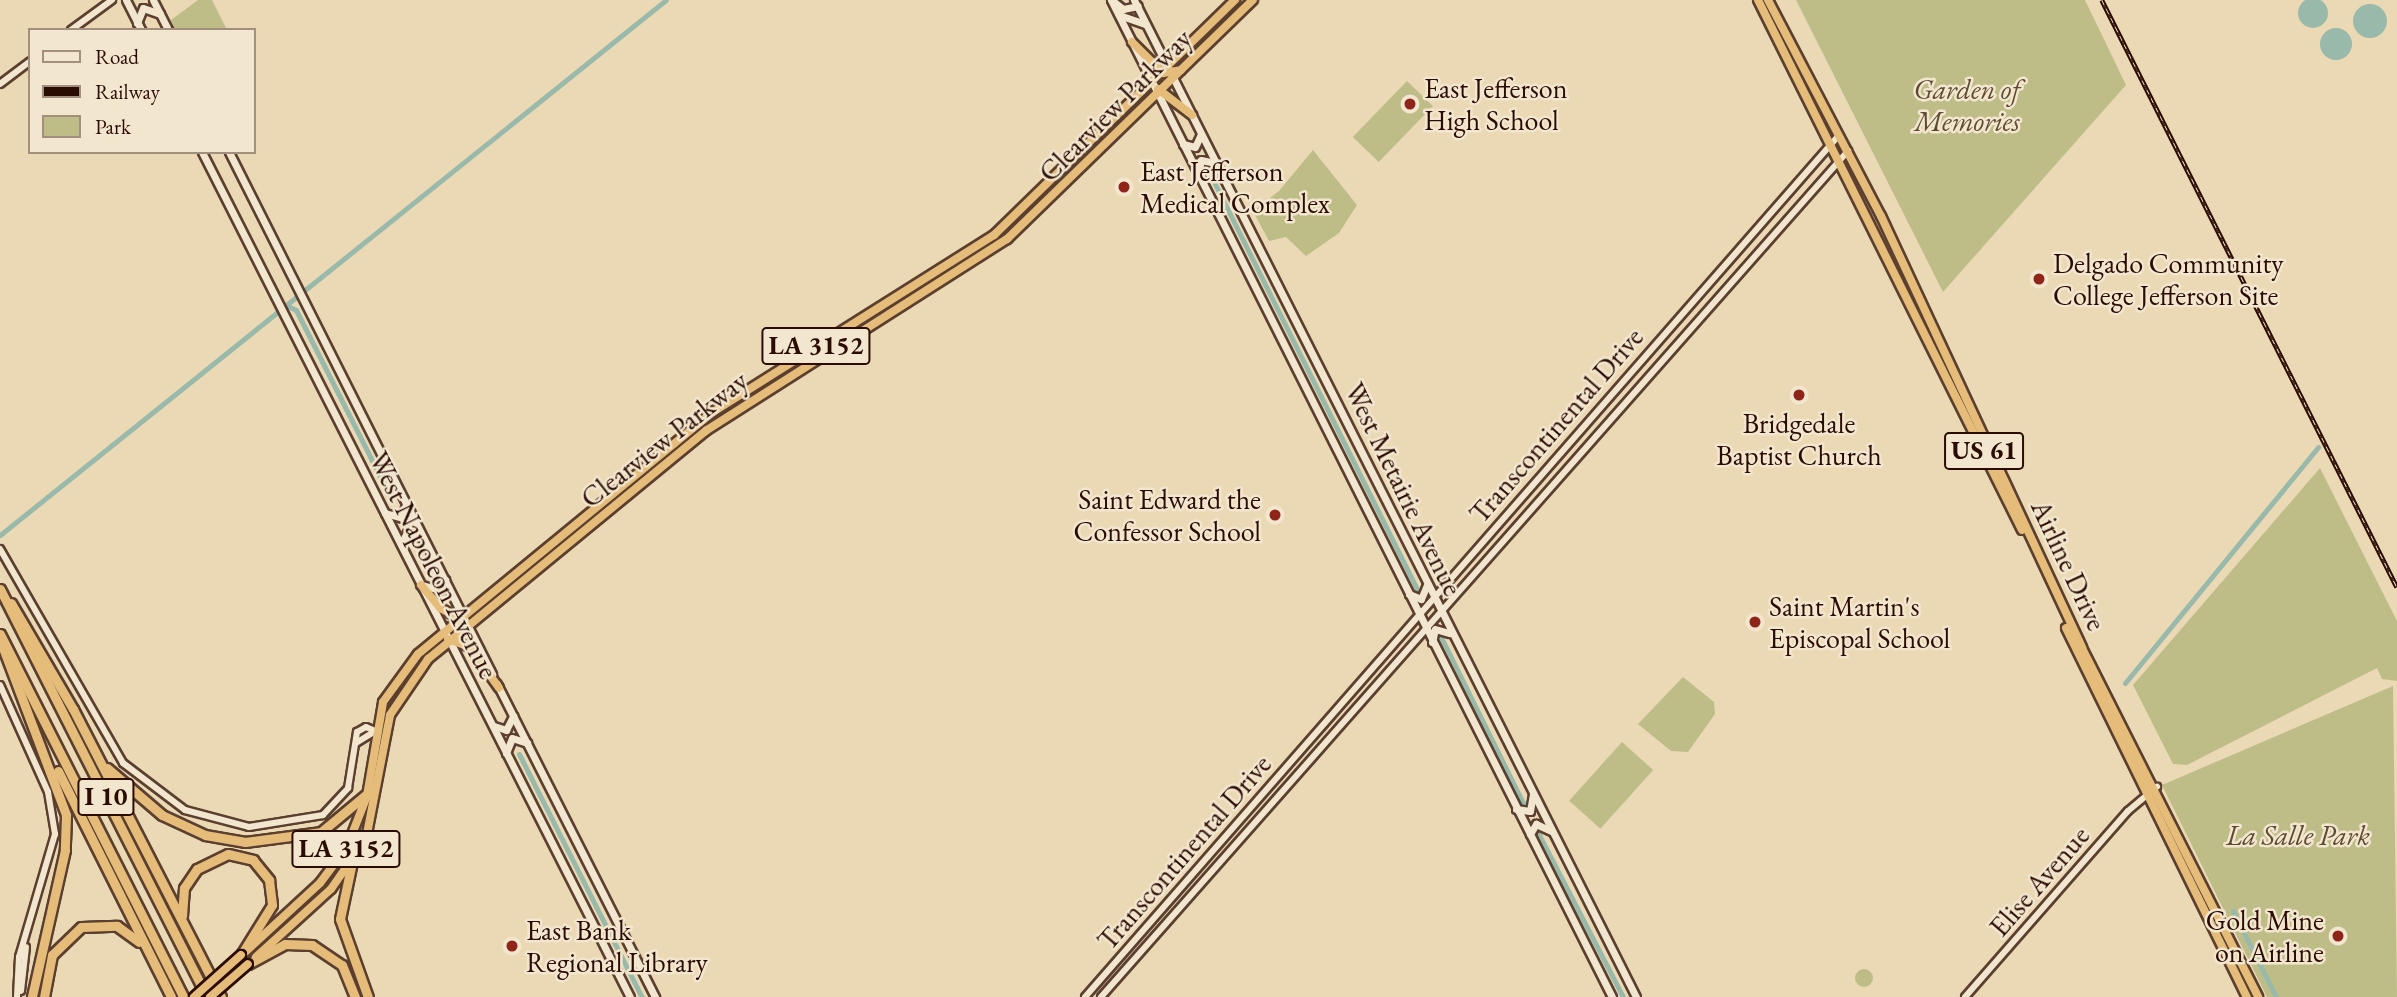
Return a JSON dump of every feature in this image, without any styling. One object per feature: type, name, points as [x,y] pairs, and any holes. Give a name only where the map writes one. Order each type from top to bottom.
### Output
[{"type":"highway","name":"Clearview Parkway","points":[[464,620],[477,618],[665,464],[767,388],[888,318],[1007,239],[1105,147],[1235,0]]},
{"type":"highway","name":"Clearview Parkway","points":[[1169,73],[1184,69],[1253,0]]},
{"type":"highway","name":"Airline Drive","points":[[1758,0],[1840,158],[2146,793],[2248,997]]},
{"type":"highway","name":"Airline Drive","points":[[1768,0],[1848,150],[2082,648],[2157,787],[2258,997]]},
{"type":"highway","points":[[1132,42],[1169,73]]},
{"type":"highway","name":"Clearview Parkway","points":[[209,997],[316,902],[352,862],[376,811],[386,729],[412,676],[464,620],[675,441],[749,387],[913,290],[1024,211],[1143,93],[1157,89]]},
{"type":"highway","points":[[1157,89],[1192,114]]},
{"type":"highway","points":[[1105,147],[1115,120]]},
{"type":"highway","points":[[888,318],[913,290]]},
{"type":"highway","points":[[847,341],[877,318],[875,312]]},
{"type":"highway","points":[[665,464],[675,441]]},
{"type":"highway","points":[[648,478],[658,455]]},
{"type":"highway","points":[[421,585],[440,608],[464,620]]},
{"type":"highway","points":[[2,593],[16,608],[99,759],[220,997]]},
{"type":"highway","name":"I 10","points":[[2,593],[209,997]]},
{"type":"highway","points":[[0,636],[41,742],[66,832],[30,997]]},
{"type":"highway","name":"I 10","points":[[0,636],[183,997]]},
{"type":"highway","name":"Clearview Parkway","points":[[194,997],[308,895],[347,847],[368,793],[375,732],[383,702],[433,640],[448,637]]},
{"type":"highway","points":[[448,637],[475,652],[499,688]]},
{"type":"highway","points":[[383,702],[386,729]]},
{"type":"highway","points":[[375,732],[382,763]]},
{"type":"highway","points":[[41,742],[171,997]]},
{"type":"highway","points":[[99,759],[162,815],[224,840],[270,842],[321,832],[368,793]]},
{"type":"highway","points":[[183,921],[184,888],[214,857],[244,855],[269,880],[271,913],[241,955]]},
{"type":"highway","points":[[352,862],[340,919],[368,997]]},
{"type":"highway","points":[[2205,910],[2214,906]]},
{"type":"highway","points":[[44,997],[52,956],[81,927],[117,926],[150,954]]},
{"type":"highway","points":[[248,964],[285,944],[319,948],[342,965],[355,997]]},
{"type":"main road","points":[[126,0],[139,26]]},
{"type":"main road","points":[[153,0],[166,28]]},
{"type":"main road","points":[[1112,0],[1122,0]]},
{"type":"main road","points":[[1112,0],[1124,9],[1136,3]]},
{"type":"main road","name":"West Metairie Avenue","points":[[1112,0],[1404,589],[1612,997]]},
{"type":"main road","name":"West Metairie Avenue","points":[[1136,3],[1636,997]]},
{"type":"main road","points":[[139,26],[143,8],[160,14]]},
{"type":"main road","points":[[1119,15],[1135,16],[1148,27]]},
{"type":"main road","points":[[1125,28],[1135,16]]},
{"type":"main road","points":[[1182,143],[1195,147],[1201,134]]},
{"type":"main road","name":"West Napoleon Avenue","points":[[203,154],[630,997]]},
{"type":"main road","name":"West Napoleon Avenue","points":[[230,154],[655,997]]},
{"type":"main road","points":[[1198,175],[1201,160],[1216,163]]},
{"type":"main road","points":[[385,512],[402,518],[406,501]]},
{"type":"main road","points":[[401,545],[408,530],[425,541]]},
{"type":"main road","points":[[421,585],[439,590],[445,579]]},
{"type":"main road","points":[[1404,589],[1421,599],[1427,584]]},
{"type":"main road","points":[[1433,646],[1435,629],[1452,635]]},
{"type":"main road","points":[[491,723],[506,730],[513,716]]},
{"type":"main road","points":[[506,753],[512,738],[527,744]]},
{"type":"main road","points":[[1514,806],[1530,811],[1532,792]]},
{"type":"main road","points":[[1530,837],[1536,824],[1555,837]]},
{"type":"street","points":[[74,28],[112,0]]},
{"type":"street","points":[[0,84],[28,63]]},
{"type":"street","name":"Transcontinental Drive","points":[[1088,996],[1433,597],[1839,135]]},
{"type":"street","name":"Transcontinental Drive","points":[[1101,997],[1848,150]]},
{"type":"street","points":[[0,549],[103,734],[134,775],[174,804],[232,826],[303,823],[344,795],[355,744],[375,732]]},
{"type":"street","points":[[0,685],[53,811],[53,849],[27,934],[19,997]]},
{"type":"street","name":"Elise Avenue","points":[[1965,997],[2146,793],[2157,787]]},
{"type":"green space","points":[[198,0],[212,0],[226,28],[174,28],[171,20]]},
{"type":"green space","name":"Garden of Memories","points":[[1796,0],[2085,0],[2126,85],[1943,292]]},
{"type":"green space","points":[[1407,81],[1433,106],[1379,162],[1353,137]]},
{"type":"green space","points":[[1313,150],[1357,205],[1339,233],[1306,256],[1286,237],[1269,241],[1253,211],[1279,191]]},
{"type":"green space","points":[[2320,468],[2397,621],[2397,681],[2382,679],[2377,668],[2187,765],[2173,764],[2133,685]]},
{"type":"green space","points":[[1683,677],[1714,702],[1715,714],[1688,752],[1671,751],[1638,724]]},
{"type":"green space","name":"La Salle Park","points":[[2393,686],[2397,997],[2267,997],[2162,785]]},
{"type":"green space","points":[[1622,742],[1653,770],[1600,829],[1569,801]]},
{"type":"green space","points":[[1864,969],[1870,972],[1873,978],[1870,984],[1864,987],[1858,984],[1855,978],[1858,972]]},
{"type":"shaded area","points":[[2307,-1],[2319,-1],[2327,7],[2327,19],[2319,27],[2307,27],[2299,19],[2299,7]]},
{"type":"shaded area","points":[[2370,4],[2382,9],[2387,21],[2382,33],[2370,38],[2358,33],[2353,21],[2358,9]]},
{"type":"shaded area","points":[[2336,28],[2347,33],[2352,44],[2347,55],[2336,60],[2325,55],[2320,44],[2325,33]]},
{"type":"waterway","points":[[0,535],[666,0]]},
{"type":"waterway","points":[[1211,176],[1419,594]]},
{"type":"waterway","points":[[286,305],[296,310],[392,500]]},
{"type":"waterway","points":[[2125,683],[2318,447]]},
{"type":"waterway","points":[[1439,633],[1524,805]]},
{"type":"waterway","points":[[519,754],[642,997]]},
{"type":"waterway","points":[[1537,831],[1623,997]]},
{"type":"waterway","points":[[2233,911],[2276,997]]},
{"type":"railway","points":[[2102,0],[2397,587]]},
{"type":"place","name":"East Jefferson High School","points":[[1410,104]]},
{"type":"place","name":"East Jefferson Medical Complex","points":[[1124,187]]},
{"type":"place","name":"Delgado Community College Jefferson Site","points":[[2039,279]]},
{"type":"place","name":"Bridgedale Baptist Church","points":[[1799,395]]},
{"type":"place","name":"Saint Edward the Confessor School","points":[[1275,515]]},
{"type":"place","name":"Saint Martin's Episcopal School","points":[[1755,622]]},
{"type":"place","name":"Gold Mine on Airline","points":[[2338,936]]},
{"type":"place","name":"East Bank Regional Library","points":[[512,946]]}]
